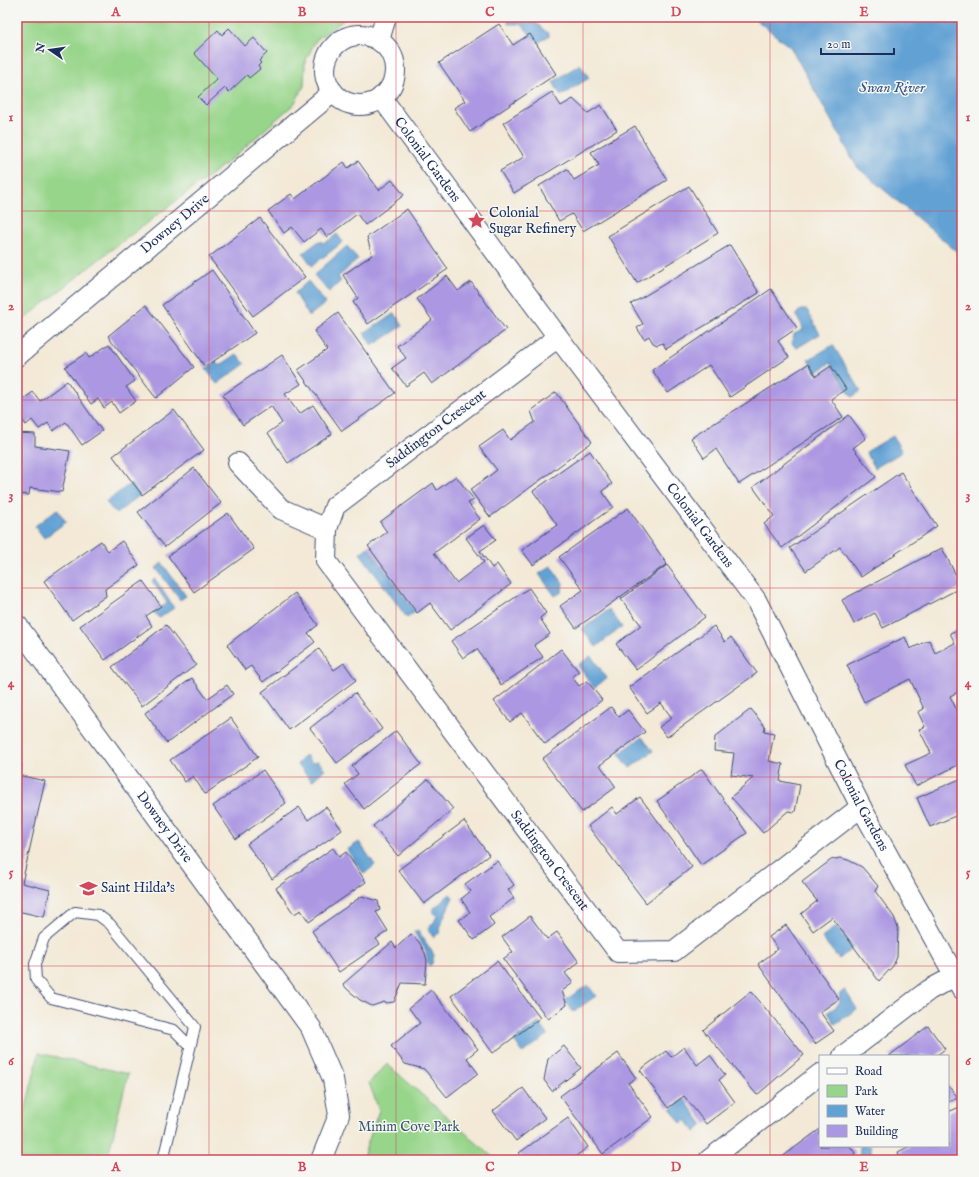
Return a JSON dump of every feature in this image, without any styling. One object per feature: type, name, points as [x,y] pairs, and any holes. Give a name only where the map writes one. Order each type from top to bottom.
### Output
[{"type":"street","points":[[379,40],[386,17]]},
{"type":"street","points":[[350,36],[370,36],[379,40],[387,48],[392,57],[395,68],[394,79],[389,89],[381,97],[372,102],[351,104],[341,99],[333,92],[328,83],[326,64],[334,47],[350,36]]},
{"type":"street","name":"Downey Drive","points":[[17,356],[333,92]]},
{"type":"street","name":"Colonial Gardens","points":[[381,97],[558,337],[756,600],[861,807],[959,983]]},
{"type":"street","name":"Saddington Crescent","points":[[558,337],[335,506],[327,529],[326,560],[618,952],[674,951],[861,807]]},
{"type":"street","points":[[238,463],[280,509],[327,529]]},
{"type":"street","name":"Downey Drive","points":[[17,625],[311,1028],[333,1079],[339,1115],[321,1160]]},
{"type":"street","points":[[844,1055],[929,990],[959,983]]},
{"type":"street","points":[[710,1160],[819,1075]]},
{"type":"lane","points":[[163,1160],[195,1026],[110,924],[98,915],[75,912],[44,938],[35,964],[36,980],[51,998],[174,1030],[190,1046]]},
{"type":"green space","points":[[17,17],[348,17],[316,40],[305,62],[304,86],[294,104],[229,161],[107,253],[17,325]]},
{"type":"green space","points":[[17,1047],[24,1049],[17,1078]]},
{"type":"green space","points":[[39,1053],[128,1074],[107,1160],[17,1160],[17,1145]]},
{"type":"green space","name":"Minim Cove Park","points":[[387,1064],[496,1160],[362,1160],[379,1110],[369,1083]]},
{"type":"water","points":[[508,17],[529,17],[550,35],[538,43],[521,24],[508,24]]},
{"type":"water","name":"Swan River","points":[[753,17],[962,17],[962,256],[857,167],[791,48]]},
{"type":"water","points":[[580,64],[589,78],[561,96],[553,82]]},
{"type":"water","points":[[337,234],[343,242],[312,266],[303,253],[319,241],[325,243]]},
{"type":"water","points":[[347,246],[358,259],[338,277],[341,281],[329,292],[314,275]]},
{"type":"water","points":[[308,281],[326,303],[309,316],[295,293]]},
{"type":"water","points":[[801,310],[807,310],[820,334],[797,348],[792,344],[794,334],[803,330],[802,325],[796,316]]},
{"type":"water","points":[[395,313],[403,326],[372,346],[364,333]]},
{"type":"water","points":[[833,345],[861,391],[852,397],[830,363],[816,373],[808,360]]},
{"type":"water","points":[[237,354],[245,364],[217,384],[206,369],[216,362],[219,366]]},
{"type":"water","points":[[893,436],[902,452],[875,468],[866,452]]},
{"type":"water","points":[[131,483],[140,495],[116,514],[106,502]]},
{"type":"water","points":[[57,509],[66,522],[44,538],[35,526]]},
{"type":"water","points":[[368,547],[415,612],[407,618],[360,553]]},
{"type":"water","points":[[162,563],[186,596],[180,600],[156,568]]},
{"type":"water","points":[[551,566],[563,583],[562,592],[555,596],[539,574]]},
{"type":"water","points":[[155,579],[174,608],[159,618],[154,612],[167,603],[152,581]]},
{"type":"water","points":[[609,609],[622,627],[596,647],[582,629]]},
{"type":"water","points":[[591,656],[607,678],[594,688],[578,665]]},
{"type":"water","points":[[642,737],[653,751],[630,768],[619,754]]},
{"type":"water","points":[[306,755],[312,763],[318,761],[325,769],[312,781],[297,764]]},
{"type":"water","points":[[359,842],[375,865],[364,874],[347,850]]},
{"type":"water","points":[[450,894],[453,897],[439,928],[441,932],[433,937],[428,929],[431,924],[433,924],[437,916],[432,910]]},
{"type":"water","points":[[836,926],[853,948],[839,959],[822,938]]},
{"type":"water","points":[[418,930],[434,955],[432,964],[429,966],[426,951],[414,932]]},
{"type":"water","points":[[588,985],[596,996],[573,1012],[565,1000]]},
{"type":"water","points":[[845,990],[857,1009],[835,1024],[828,1012],[838,1005],[840,1000],[839,994]]},
{"type":"water","points":[[539,1023],[548,1035],[523,1053],[514,1040]]},
{"type":"water","points":[[684,1099],[703,1125],[695,1132],[686,1120],[681,1123],[671,1109]]},
{"type":"water","points":[[859,1147],[871,1147],[872,1160],[860,1160]]},
{"type":"building","points":[[499,24],[513,45],[530,34],[556,74],[470,132],[454,108],[465,101],[439,63]]},
{"type":"building","points":[[229,28],[245,46],[254,38],[267,53],[259,61],[261,63],[258,66],[260,69],[249,78],[247,75],[229,92],[225,88],[206,105],[198,97],[217,79],[194,53],[218,30],[222,35]]},
{"type":"building","points":[[552,92],[561,106],[573,99],[588,113],[601,105],[617,130],[514,193],[500,171],[524,157],[503,123]]},
{"type":"building","points":[[635,126],[667,180],[583,231],[572,214],[559,221],[539,186],[567,169],[574,180],[599,165],[591,152]]},
{"type":"building","points":[[358,161],[379,190],[392,180],[404,195],[365,225],[357,214],[327,237],[321,229],[304,242],[292,227],[284,233],[268,211],[291,194],[295,199],[344,162],[348,168]]},
{"type":"building","points":[[689,186],[718,233],[637,283],[608,236]]},
{"type":"building","points":[[407,209],[448,269],[368,324],[353,302],[358,298],[343,275],[372,255],[367,237]]},
{"type":"building","points":[[260,218],[305,277],[253,316],[209,257]]},
{"type":"building","points":[[730,245],[759,293],[666,349],[663,343],[657,345],[653,343],[649,336],[644,339],[637,328],[643,324],[631,304]]},
{"type":"building","points":[[212,270],[255,333],[205,367],[162,305]]},
{"type":"building","points":[[447,276],[458,291],[471,282],[506,330],[432,384],[424,373],[406,386],[392,368],[406,358],[397,346],[432,320],[417,299]]},
{"type":"building","points":[[771,289],[797,328],[778,341],[789,357],[730,397],[709,365],[668,393],[652,370]]},
{"type":"building","points":[[146,305],[194,367],[156,398],[108,336]]},
{"type":"building","points":[[338,313],[395,393],[342,431],[298,370],[327,350],[314,331]]},
{"type":"building","points":[[109,344],[135,381],[126,387],[136,401],[119,413],[112,402],[104,408],[98,399],[91,404],[65,367],[86,353],[89,358]]},
{"type":"building","points":[[282,355],[301,384],[285,394],[299,414],[313,405],[332,434],[288,463],[268,433],[282,423],[271,406],[243,425],[223,395]]},
{"type":"building","points":[[808,364],[816,376],[831,366],[846,389],[831,399],[843,417],[739,484],[716,449],[704,458],[691,438]]},
{"type":"building","points":[[67,381],[102,431],[82,445],[66,422],[53,431],[48,423],[39,429],[32,420],[26,425],[17,413],[17,404],[33,392],[40,401]]},
{"type":"building","points":[[556,392],[592,442],[490,517],[470,490],[497,470],[479,447],[503,430],[510,440],[535,422],[531,411]]},
{"type":"building","points":[[174,410],[204,450],[142,495],[113,456]]},
{"type":"building","points":[[849,415],[866,438],[853,448],[876,477],[782,548],[764,524],[774,516],[753,487]]},
{"type":"building","points":[[17,433],[35,434],[35,446],[70,451],[62,492],[30,488],[29,495],[17,494]]},
{"type":"building","points":[[590,451],[612,484],[602,491],[613,507],[533,565],[522,550],[557,525],[533,491]]},
{"type":"building","points":[[194,468],[221,503],[165,547],[138,512]]},
{"type":"building","points":[[901,472],[937,526],[861,577],[840,547],[806,571],[790,548]]},
{"type":"building","points":[[456,476],[474,500],[468,503],[480,519],[434,553],[456,583],[484,562],[466,538],[484,525],[496,540],[480,551],[492,568],[497,564],[511,584],[450,630],[430,603],[417,613],[368,546],[387,532],[380,522],[433,483],[437,490]]},
{"type":"building","points":[[628,508],[667,564],[576,628],[560,606],[583,590],[559,557]]},
{"type":"building","points":[[228,513],[254,549],[194,592],[168,556]]},
{"type":"building","points":[[101,541],[108,551],[122,541],[139,565],[105,589],[106,596],[72,620],[44,581]]},
{"type":"building","points":[[942,548],[962,587],[883,628],[875,613],[854,624],[842,600]]},
{"type":"building","points":[[667,565],[705,617],[636,670],[616,644],[641,625],[621,599]]},
{"type":"building","points":[[143,581],[161,606],[146,616],[152,626],[105,660],[80,626]]},
{"type":"building","points":[[529,588],[546,613],[540,618],[550,634],[534,645],[543,657],[501,685],[477,649],[463,658],[451,641]]},
{"type":"building","points":[[295,593],[318,625],[308,633],[315,642],[263,682],[251,666],[245,670],[227,645]]},
{"type":"building","points":[[166,625],[196,665],[142,706],[112,667]]},
{"type":"building","points":[[714,626],[725,642],[731,637],[757,673],[667,737],[659,727],[672,718],[661,703],[647,713],[629,687]]},
{"type":"building","points":[[962,628],[962,690],[950,696],[958,713],[962,711],[962,763],[916,786],[905,765],[931,753],[919,729],[925,727],[918,712],[924,709],[910,679],[864,702],[847,665],[905,637],[910,649],[929,640],[935,653],[955,643],[950,633]]},
{"type":"building","points":[[319,649],[334,670],[344,663],[356,680],[289,730],[262,692]]},
{"type":"building","points":[[561,649],[579,672],[572,677],[579,686],[587,681],[602,700],[545,744],[522,713],[510,722],[494,701]]},
{"type":"building","points":[[192,678],[207,699],[227,685],[233,694],[167,743],[145,713]]},
{"type":"building","points":[[355,693],[382,729],[337,763],[310,728]]},
{"type":"building","points":[[611,707],[619,717],[628,710],[645,732],[600,765],[616,787],[582,812],[542,759]]},
{"type":"building","points":[[751,709],[765,727],[764,731],[774,733],[769,761],[783,764],[780,781],[800,785],[795,812],[788,811],[763,833],[731,797],[753,778],[731,775],[734,753],[714,751],[715,737]]},
{"type":"building","points":[[231,718],[258,757],[205,794],[193,776],[185,782],[170,760]]},
{"type":"building","points":[[396,731],[421,764],[364,809],[345,784],[358,774],[352,766]]},
{"type":"building","points":[[17,762],[21,763],[18,775],[45,781],[22,883],[50,890],[44,917],[17,911]]},
{"type":"building","points":[[702,769],[747,833],[701,865],[657,801]]},
{"type":"building","points":[[263,770],[286,803],[236,839],[213,806]]},
{"type":"building","points":[[962,778],[962,813],[930,827],[917,798]]},
{"type":"building","points":[[428,779],[453,809],[398,856],[373,826]]},
{"type":"building","points":[[640,797],[692,867],[646,903],[588,826],[612,807],[617,814]]},
{"type":"building","points":[[299,807],[308,820],[326,807],[342,830],[272,879],[247,844]]},
{"type":"building","points":[[464,821],[489,855],[424,904],[398,870]]},
{"type":"building","points":[[333,848],[339,857],[346,852],[366,882],[309,922],[301,910],[294,914],[276,888]]},
{"type":"building","points":[[840,858],[862,867],[878,886],[875,891],[894,917],[898,928],[897,957],[893,966],[879,981],[832,917],[813,931],[801,914],[817,901],[802,882],[831,860]]},
{"type":"building","points":[[497,861],[514,885],[508,890],[514,898],[489,917],[494,925],[474,940],[459,920],[470,912],[461,899],[471,891],[465,884]]},
{"type":"building","points":[[362,896],[378,901],[380,910],[376,912],[388,931],[376,939],[380,944],[339,972],[312,931]]},
{"type":"building","points":[[530,916],[547,939],[557,932],[579,962],[565,973],[573,983],[562,991],[567,1005],[548,1019],[503,959],[513,952],[502,937]]},
{"type":"building","points":[[786,925],[839,999],[820,1012],[834,1031],[815,1044],[758,964],[778,949],[769,937]]},
{"type":"building","points":[[411,934],[419,942],[425,953],[427,961],[425,984],[402,983],[394,1002],[384,1002],[372,1006],[360,1000],[343,984],[392,942],[396,948]]},
{"type":"building","points":[[497,961],[540,1018],[493,1053],[451,996]]},
{"type":"building","points":[[431,990],[478,1049],[467,1058],[478,1073],[447,1097],[424,1069],[405,1064],[391,1046],[420,1023],[409,1008]]},
{"type":"building","points":[[751,991],[804,1055],[757,1095],[703,1030]]},
{"type":"building","points":[[928,1026],[945,1049],[937,1055],[890,1055]]},
{"type":"building","points":[[564,1046],[581,1068],[552,1091],[544,1080],[548,1059]]},
{"type":"building","points":[[684,1047],[697,1065],[710,1055],[725,1075],[719,1080],[735,1102],[706,1124],[684,1096],[668,1108],[640,1070],[666,1051],[671,1057]]},
{"type":"building","points":[[618,1053],[636,1078],[628,1083],[653,1117],[603,1154],[560,1096]]},
{"type":"building","points":[[949,1086],[958,1098],[949,1102]]},
{"type":"building","points":[[523,1088],[545,1118],[516,1141],[493,1111]]},
{"type":"building","points":[[962,1106],[962,1160],[901,1160],[898,1152],[908,1147],[949,1147],[949,1112]]},
{"type":"building","points":[[568,1118],[588,1147],[571,1160],[524,1160],[519,1153]]},
{"type":"building","points":[[819,1130],[819,1147],[851,1147],[855,1153],[850,1160],[778,1160]]},
{"type":"place","name":"Colonial Sugar Refinery","points":[[476,221]]},
{"type":"place","name":"Saint Hilda's","points":[[88,888]]}]
